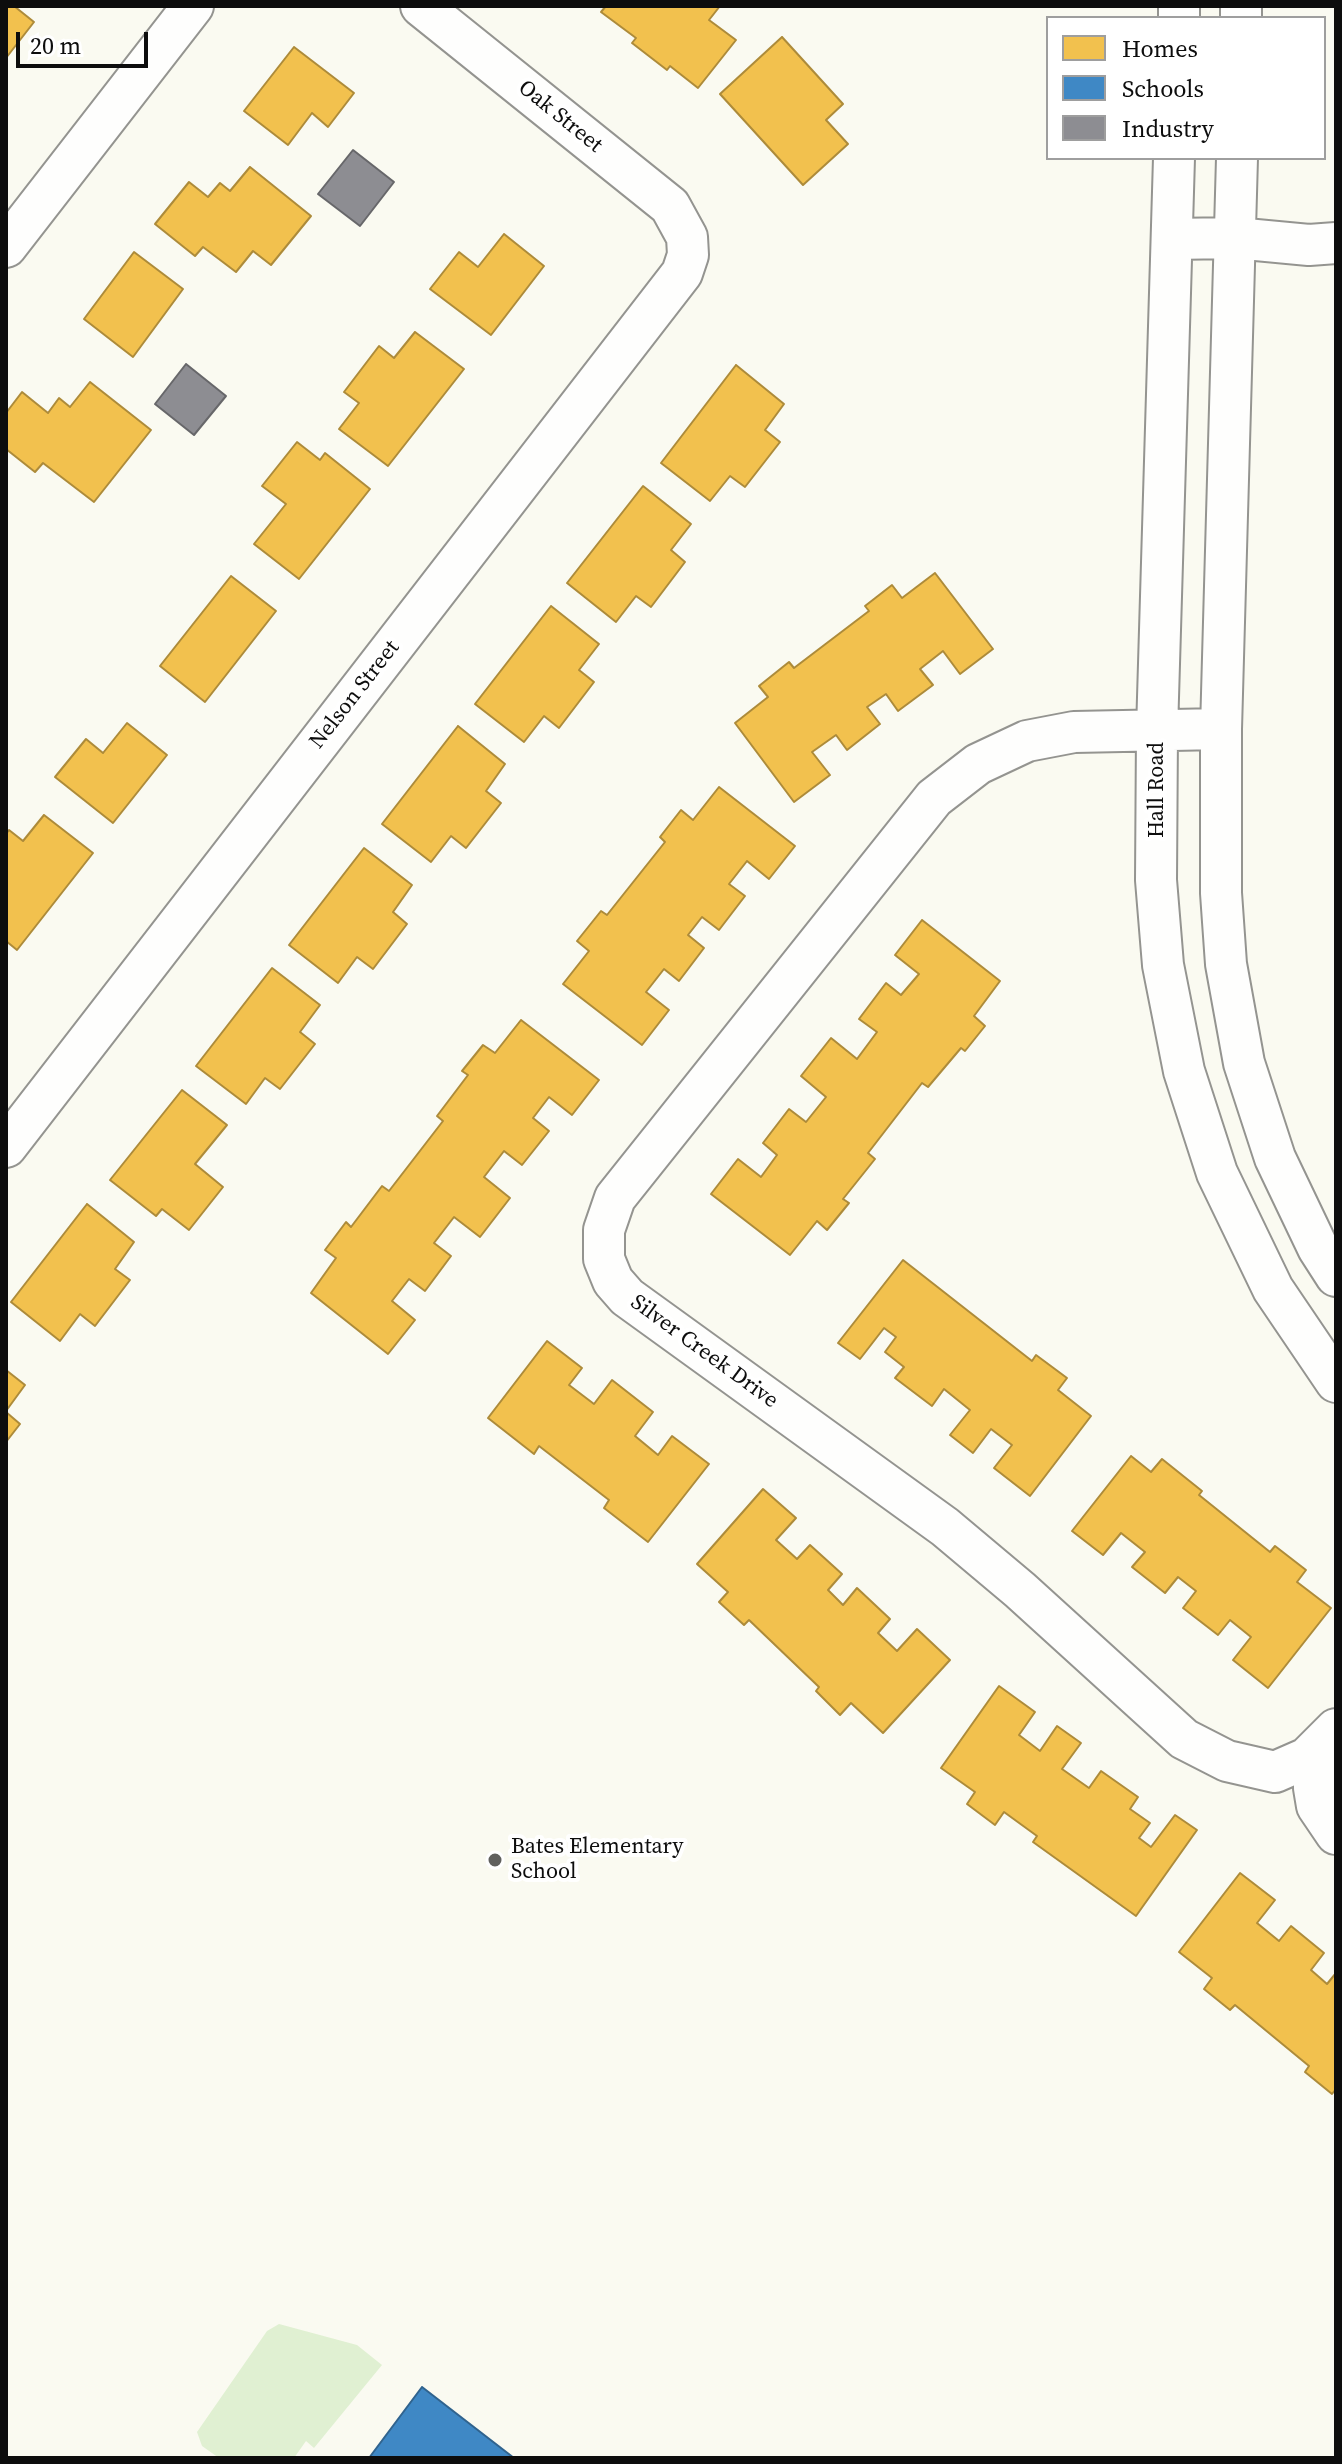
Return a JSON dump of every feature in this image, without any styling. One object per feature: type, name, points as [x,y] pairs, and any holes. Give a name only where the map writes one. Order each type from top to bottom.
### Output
[{"type":"street","points":[[6,247],[193,6]]},
{"type":"street","name":"Oak Street","points":[[421,6],[670,206],[687,237]]},
{"type":"street","name":"Hall Road","points":[[1174,160],[1157,731],[1157,894],[1163,965],[1184,1071],[1217,1173],[1273,1289],[1336,1382]]},
{"type":"street","points":[[1237,160],[1221,729],[1222,907],[1226,964],[1244,1063],[1275,1158],[1318,1248],[1336,1276]]},
{"type":"street","name":"Nelson Street","points":[[6,1147],[682,273],[688,255],[687,237]]},
{"type":"street","points":[[1172,239],[1235,238],[1309,245],[1336,243]]},
{"type":"street","name":"Silver Creek Drive","points":[[1221,729],[1074,732],[1027,741],[978,764],[934,798],[615,1198],[604,1230],[604,1259],[613,1281],[627,1297],[945,1527],[1020,1590],[1184,1739],[1227,1761],[1275,1772],[1307,1758],[1332,1734]]},
{"type":"street","name":"Silver Creek Drive","points":[[1332,1734],[1314,1771],[1314,1788],[1317,1806],[1336,1834]]},
{"type":"green space","points":[[279,2324],[357,2345],[382,2365],[314,2448],[306,2441],[294,2458],[219,2458],[202,2446],[197,2432],[267,2331]]},
{"type":"building: Homes","points":[[6,6],[14,6],[34,22],[6,58]]},
{"type":"building: Homes","points":[[606,6],[720,6],[709,20],[736,40],[698,88],[670,66],[667,70],[632,43],[636,38],[601,12]]},
{"type":"building: Homes","points":[[782,37],[843,104],[826,120],[848,144],[803,185],[720,94]]},
{"type":"building: Homes","points":[[294,47],[354,93],[328,127],[312,113],[288,145],[244,111]]},
{"type":"building: Homes","points":[[250,167],[311,216],[271,265],[253,251],[236,272],[203,247],[195,256],[155,224],[189,182],[208,197],[220,183],[230,191]]},
{"type":"building: Homes","points":[[504,234],[544,266],[491,335],[430,289],[459,252],[478,267]]},
{"type":"building: Homes","points":[[134,252],[183,289],[133,357],[84,319]]},
{"type":"building: Homes","points":[[415,332],[464,369],[388,466],[339,429],[359,403],[344,392],[379,346],[394,358]]},
{"type":"building: Homes","points":[[736,365],[784,404],[765,430],[780,442],[745,487],[730,476],[710,501],[661,463]]},
{"type":"building: Homes","points":[[90,382],[151,430],[94,502],[43,463],[35,472],[6,449],[6,413],[22,392],[48,413],[59,398],[70,407]]},
{"type":"building: Homes","points":[[297,442],[320,460],[325,453],[370,489],[299,579],[254,544],[286,504],[262,486]]},
{"type":"building: Homes","points":[[643,486],[691,524],[671,550],[685,562],[651,607],[636,596],[616,622],[567,583]]},
{"type":"building: Homes","points":[[935,573],[993,649],[960,674],[943,651],[920,669],[933,685],[898,711],[886,694],[867,707],[880,724],[847,750],[836,735],[812,752],[830,775],[794,802],[735,723],[768,697],[759,686],[789,662],[794,668],[869,611],[865,606],[892,585],[902,598]]},
{"type":"building: Homes","points":[[231,576],[276,611],[205,702],[160,666]]},
{"type":"building: Homes","points":[[551,606],[599,644],[579,670],[594,682],[559,728],[544,716],[524,742],[475,704]]},
{"type":"building: Homes","points":[[127,723],[167,755],[113,823],[55,777],[86,739],[103,753]]},
{"type":"building: Homes","points":[[458,726],[505,764],[486,791],[501,803],[466,848],[451,836],[431,862],[382,824]]},
{"type":"building: Homes","points":[[719,787],[795,846],[769,879],[747,861],[729,884],[745,896],[719,930],[702,917],[688,935],[704,948],[679,981],[664,969],[646,992],[669,1010],[642,1045],[563,984],[589,951],[577,941],[601,911],[607,915],[665,842],[660,837],[681,810],[693,820]]},
{"type":"building: Homes","points":[[44,815],[93,853],[17,950],[6,941],[6,834],[9,830],[23,841]]},
{"type":"building: Homes","points":[[364,848],[412,885],[393,912],[407,924],[373,969],[357,957],[338,983],[289,945]]},
{"type":"building: Homes","points":[[922,920],[1000,981],[974,1016],[985,1026],[965,1051],[961,1048],[928,1087],[922,1083],[868,1153],[875,1159],[843,1199],[849,1203],[827,1230],[817,1221],[790,1255],[711,1194],[738,1159],[761,1177],[777,1155],[763,1143],[789,1109],[806,1122],[826,1097],[801,1076],[831,1038],[857,1059],[877,1032],[859,1019],[886,983],[901,995],[919,974],[895,955]]},
{"type":"building: Homes","points":[[272,968],[320,1005],[300,1032],[315,1044],[280,1089],[265,1078],[246,1104],[196,1066]]},
{"type":"building: Homes","points":[[521,1020],[599,1080],[572,1115],[549,1097],[533,1118],[549,1131],[522,1165],[504,1151],[484,1177],[510,1198],[480,1237],[454,1217],[434,1243],[451,1256],[425,1291],[409,1279],[392,1301],[415,1320],[388,1354],[311,1293],[336,1258],[325,1250],[346,1222],[351,1227],[382,1186],[389,1191],[443,1121],[437,1116],[468,1075],[462,1071],[483,1045],[495,1053]]},
{"type":"building: Homes","points":[[182,1090],[227,1125],[195,1164],[223,1187],[189,1230],[162,1209],[156,1216],[110,1180]]},
{"type":"building: Homes","points":[[87,1204],[134,1242],[115,1269],[130,1280],[95,1326],[80,1314],[60,1341],[11,1302]]},
{"type":"building: Homes","points":[[903,1260],[1032,1361],[1036,1355],[1067,1378],[1058,1390],[1091,1416],[1030,1496],[994,1468],[1012,1445],[991,1429],[973,1453],[950,1435],[970,1410],[944,1389],[932,1406],[895,1378],[904,1367],[885,1352],[896,1337],[884,1328],[860,1359],[838,1343]]},
{"type":"building: Homes","points":[[547,1341],[582,1368],[569,1385],[594,1404],[612,1380],[653,1412],[635,1436],[658,1455],[672,1436],[709,1464],[648,1542],[604,1508],[609,1500],[539,1446],[534,1454],[488,1418]]},
{"type":"building: Homes","points":[[6,1370],[25,1385],[6,1411]]},
{"type":"building: Homes","points":[[6,1412],[20,1424],[6,1442]]},
{"type":"building: Homes","points":[[1131,1456],[1151,1472],[1162,1459],[1202,1491],[1199,1495],[1270,1552],[1275,1546],[1306,1570],[1297,1582],[1331,1608],[1268,1688],[1233,1660],[1251,1637],[1230,1620],[1218,1635],[1183,1608],[1196,1591],[1178,1577],[1165,1593],[1132,1567],[1145,1552],[1121,1533],[1103,1555],[1072,1531]]},
{"type":"building: Homes","points":[[763,1489],[796,1518],[776,1540],[797,1559],[810,1545],[842,1574],[828,1590],[843,1605],[857,1588],[890,1619],[878,1633],[897,1651],[917,1629],[950,1660],[883,1733],[851,1703],[840,1715],[816,1691],[819,1687],[749,1620],[744,1625],[719,1602],[728,1592],[697,1564]]},
{"type":"building: Homes","points":[[999,1686],[1035,1712],[1019,1735],[1040,1751],[1057,1726],[1081,1743],[1062,1769],[1089,1788],[1101,1771],[1138,1797],[1130,1809],[1150,1823],[1139,1838],[1151,1847],[1175,1815],[1197,1830],[1136,1916],[1033,1842],[1037,1836],[1004,1812],[995,1825],[967,1804],[975,1792],[941,1768]]},
{"type":"building: Homes","points":[[1240,1873],[1275,1900],[1257,1923],[1279,1941],[1291,1926],[1324,1953],[1311,1970],[1327,1984],[1336,1973],[1336,2089],[1332,2094],[1305,2072],[1309,2066],[1235,2005],[1230,2010],[1204,1989],[1212,1978],[1179,1952]]},
{"type":"building: Schools","points":[[422,2387],[514,2458],[369,2458]]},
{"type":"building: Industry","points":[[353,150],[394,182],[360,226],[318,194]]},
{"type":"building: Industry","points":[[186,364],[226,396],[194,435],[155,404]]},
{"type":"place","name":"Bates Elementary School","points":[[495,1860]]}]
